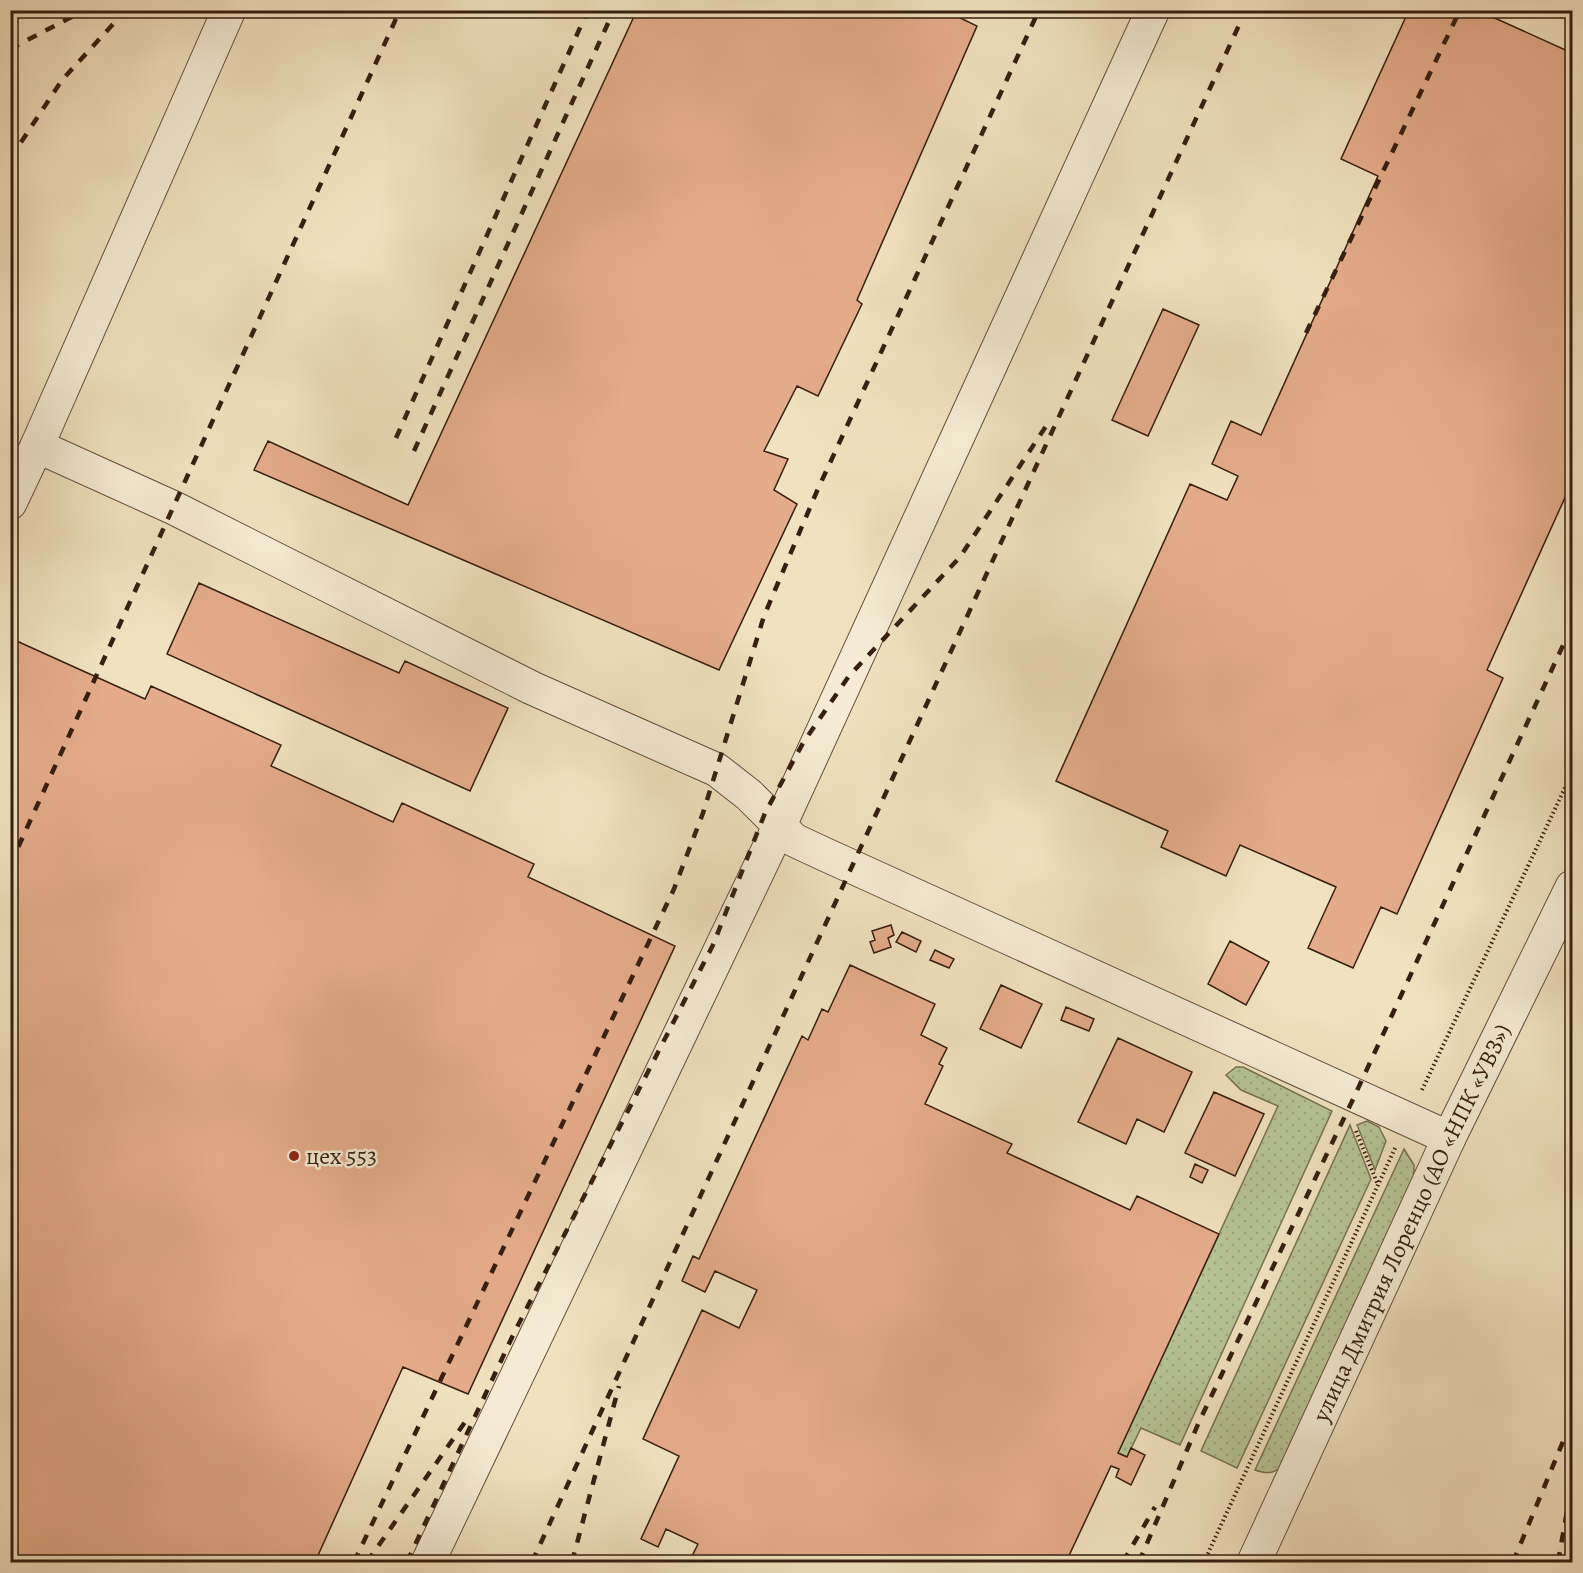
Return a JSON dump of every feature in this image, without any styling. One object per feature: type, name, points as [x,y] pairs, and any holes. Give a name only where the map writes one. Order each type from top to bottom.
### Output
[{"type":"lane","points":[[10,503],[229,10]]},
{"type":"lane","points":[[428,1563],[779,827],[1153,10]]},
{"type":"lane","points":[[37,446],[174,508],[532,688],[717,770],[749,795],[794,840],[1449,1138]]},
{"type":"lane","name":"улица Дмитрия Лоренцо (АО «НПК «УВЗ»)","points":[[1254,1563],[1449,1138],[1572,887]]},
{"type":"path","points":[[1204,1563],[1408,1119],[1572,773]]},
{"type":"path","points":[[1355,1128],[1378,1186]]},
{"type":"green space","points":[[1236,1067],[1243,1067],[1332,1111],[1180,1445],[1141,1428],[1127,1457],[1118,1453],[1278,1106],[1241,1090],[1226,1075]]},
{"type":"green space","points":[[1367,1121],[1379,1127],[1386,1141],[1375,1170],[1357,1125]]},
{"type":"green space","points":[[1350,1125],[1371,1179],[1237,1468],[1201,1451]]},
{"type":"green space","points":[[1404,1149],[1414,1165],[1414,1179],[1283,1466],[1270,1472],[1255,1470]]},
{"type":"building","points":[[637,10],[944,10],[977,26],[857,300],[862,304],[818,396],[797,386],[764,451],[788,459],[774,490],[797,504],[719,670],[254,470],[268,441],[408,505]]},
{"type":"building","points":[[1409,10],[1477,10],[1572,53],[1572,482],[1487,670],[1503,678],[1397,914],[1381,907],[1353,968],[1308,948],[1336,887],[1240,845],[1226,876],[1161,847],[1168,831],[1056,781],[1190,484],[1227,500],[1238,476],[1212,464],[1231,421],[1261,435],[1378,176],[1341,159]]},
{"type":"building","points":[[1163,309],[1199,325],[1148,436],[1112,420]]},
{"type":"building","points":[[199,583],[399,673],[405,661],[508,708],[470,791],[167,654]]},
{"type":"building","name":"цех 553","points":[[10,638],[145,699],[151,686],[281,745],[271,766],[393,822],[402,803],[534,864],[528,877],[675,946],[468,1394],[403,1367],[315,1562],[10,1562]]},
{"type":"building","points":[[891,925],[894,935],[888,938],[891,947],[874,953],[870,942],[875,940],[872,931]]},
{"type":"building","points":[[902,932],[921,941],[916,952],[896,942]]},
{"type":"building","points":[[1230,941],[1269,962],[1246,1005],[1208,984]]},
{"type":"building","points":[[935,950],[954,959],[949,968],[930,960]]},
{"type":"building","points":[[850,965],[935,1004],[921,1035],[947,1048],[939,1064],[943,1066],[925,1104],[1012,1144],[1007,1153],[1130,1210],[1137,1196],[1219,1234],[1118,1453],[1127,1457],[1131,1448],[1145,1455],[1131,1485],[1116,1477],[1119,1469],[1111,1466],[1066,1562],[689,1562],[698,1544],[666,1529],[658,1547],[641,1539],[679,1456],[643,1439],[702,1310],[739,1328],[757,1290],[715,1271],[705,1292],[682,1281],[693,1256],[699,1259],[802,1036],[808,1040],[822,1009],[828,1012]]},
{"type":"building","points":[[1001,985],[1042,1004],[1021,1048],[980,1029]]},
{"type":"building","points":[[1066,1007],[1094,1019],[1089,1031],[1061,1020]]},
{"type":"building","points":[[1118,1038],[1192,1072],[1164,1132],[1137,1119],[1126,1144],[1078,1122]]},
{"type":"building","points":[[1214,1092],[1264,1114],[1235,1176],[1185,1153]]},
{"type":"building","points":[[1195,1164],[1208,1170],[1202,1183],[1190,1177]]},
{"type":"railway","points":[[10,49],[85,10]]},
{"type":"railway","points":[[10,159],[62,80],[126,10]]},
{"type":"railway","points":[[10,865],[400,10]]},
{"type":"railway","points":[[396,438],[588,10]]},
{"type":"railway","points":[[414,451],[614,10]]},
{"type":"railway","points":[[354,1562],[674,889],[703,813],[764,616],[817,491],[1039,10]]},
{"type":"railway","points":[[532,1562],[1246,10]]},
{"type":"railway","points":[[1306,333],[1460,10]]},
{"type":"railway","points":[[407,1562],[514,1333],[713,945],[765,813],[803,743],[849,676],[960,557],[1050,420]]},
{"type":"railway","points":[[1139,1562],[1199,1422],[1355,1095],[1572,626]]},
{"type":"railway","points":[[572,1562],[619,1386]]},
{"type":"railway","points":[[1513,1562],[1572,1420]]},
{"type":"railway","points":[[367,1562],[465,1422]]},
{"type":"railway","points":[[1558,1562],[1572,1483]]},
{"type":"railway","points":[[1123,1562],[1155,1507]]},
{"type":"place","name":"цех 553","points":[[294,1156]]}]
